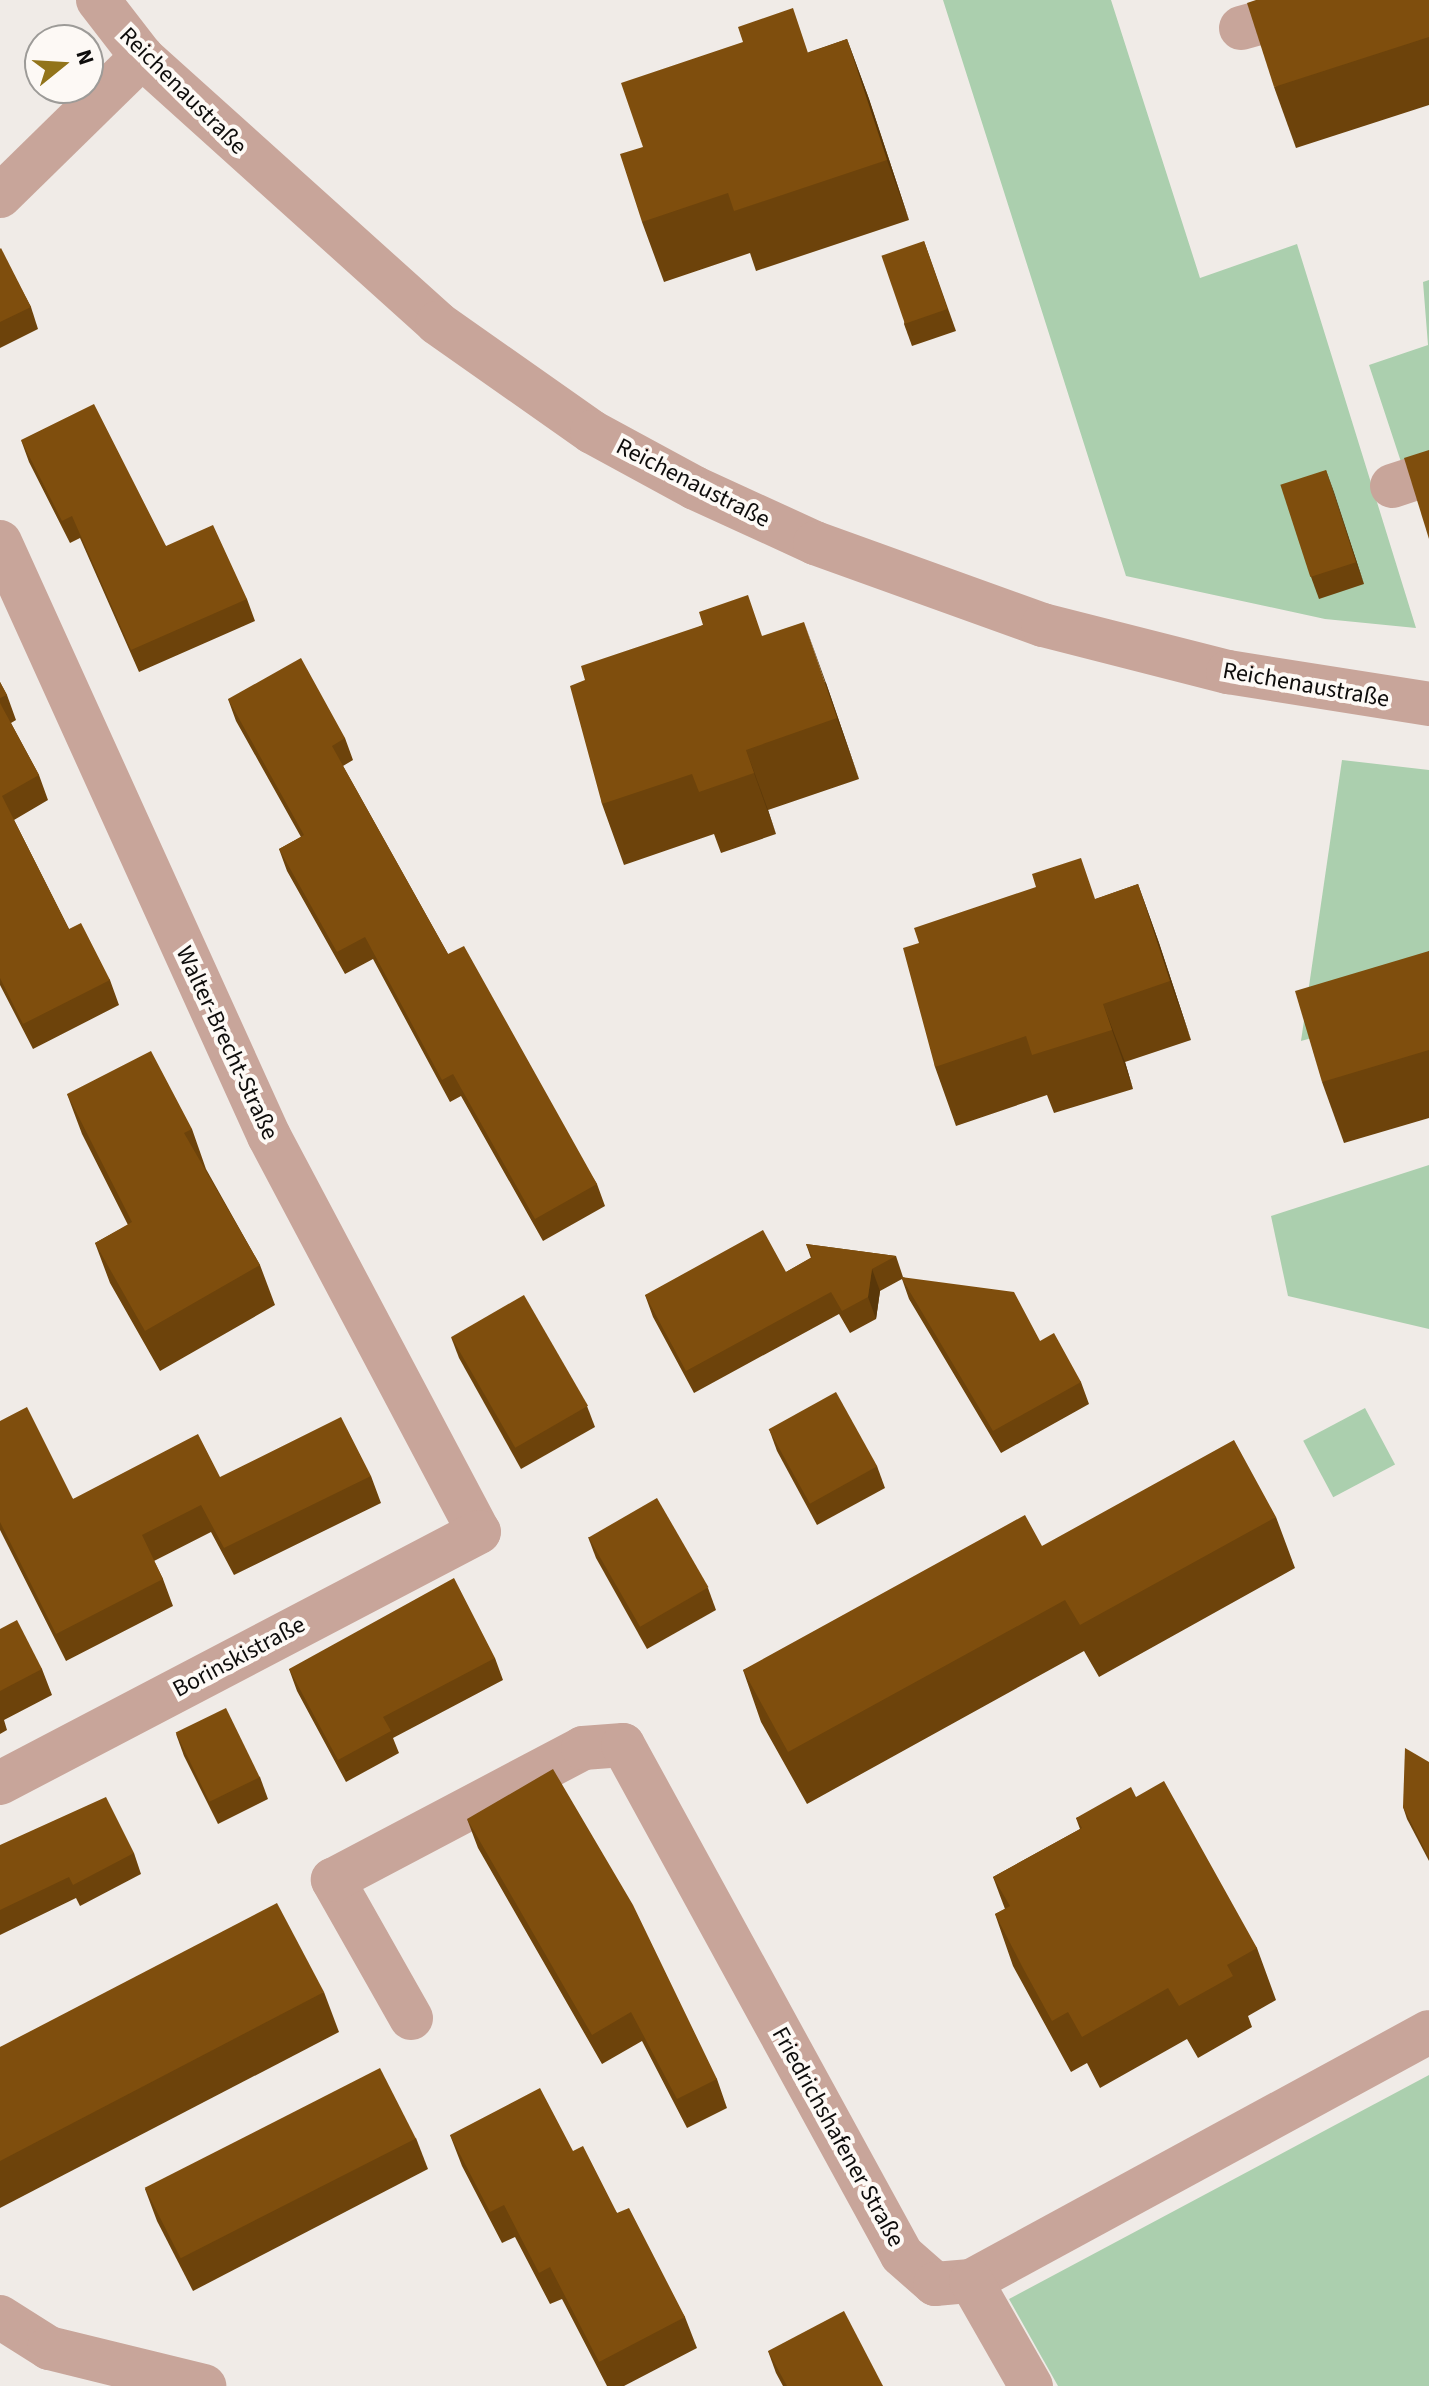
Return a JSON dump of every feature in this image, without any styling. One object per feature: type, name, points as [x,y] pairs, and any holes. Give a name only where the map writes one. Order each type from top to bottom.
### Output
[{"type":"street","name":"Reichenaustraße","points":[[98,0],[142,57],[437,323],[592,432],[695,488],[829,549],[1043,625],[1228,672],[1429,704]]},
{"type":"street","points":[[1241,28],[1341,0]]},
{"type":"street","points":[[0,196],[142,57]]},
{"type":"street","name":"Walter-Brecht-Straße","points":[[0,542],[269,1136],[479,1532]]},
{"type":"street","name":"Borinskistraße","points":[[0,1783],[479,1532]]},
{"type":"street","name":"Friedrichshafener Straße","points":[[411,2018],[333,1880],[583,1748],[623,1745],[902,2255],[935,2284],[971,2281],[1429,2032]]},
{"type":"street","points":[[971,2281],[1031,2386]]},
{"type":"street","points":[[0,2317],[49,2348],[204,2386]]},
{"type":"green space","points":[[943,0],[1111,0],[1200,278],[1297,244],[1416,628],[1325,619],[1126,576]]},
{"type":"green space","points":[[1429,280],[1429,463],[1404,471],[1369,365],[1428,345],[1423,282]]},
{"type":"green space","points":[[1342,760],[1429,770],[1429,1005],[1301,1041]]},
{"type":"green space","points":[[1429,1165],[1429,1329],[1288,1296],[1271,1216]]},
{"type":"green space","points":[[1365,1408],[1395,1465],[1333,1497],[1303,1441]]},
{"type":"green space","points":[[1429,2075],[1429,2386],[1058,2386],[1009,2299]]},
{"type":"building","points":[[1256,0],[1429,0],[1429,37],[1274,87],[1247,3]]},
{"type":"building","points":[[793,8],[808,53],[847,39],[887,160],[734,211],[728,193],[642,222],[620,154],[643,147],[621,83],[743,42],[738,27]]},
{"type":"building","points":[[924,241],[947,309],[905,324],[881,256]]},
{"type":"building","points":[[0,249],[31,307],[0,322]]},
{"type":"building","points":[[94,404],[166,546],[213,525],[247,599],[131,650],[72,516],[62,521],[21,440]]},
{"type":"building","points":[[1429,450],[1429,539],[1404,458]]},
{"type":"building","points":[[1326,470],[1356,562],[1310,577],[1280,485]]},
{"type":"building","points":[[748,595],[762,636],[804,622],[837,718],[746,750],[754,773],[699,792],[692,774],[602,804],[570,686],[585,680],[581,666],[703,625],[699,612]]},
{"type":"building","points":[[301,658],[345,738],[332,746],[448,954],[464,946],[597,1184],[535,1219],[453,1074],[442,1080],[365,937],[337,952],[279,849],[304,835],[228,699]]},
{"type":"building","points":[[0,682],[7,695],[0,698]]},
{"type":"building","points":[[0,703],[39,775],[2,796],[69,929],[81,923],[110,980],[23,1024],[0,978]]},
{"type":"building","points":[[1081,858],[1095,899],[1138,884],[1170,981],[1103,1004],[1112,1030],[1032,1055],[1026,1036],[935,1067],[903,948],[919,943],[914,928],[1036,887],[1032,874]]},
{"type":"building","points":[[1429,951],[1429,1050],[1322,1082],[1295,991]]},
{"type":"building","points":[[151,1051],[192,1129],[184,1133],[260,1265],[145,1331],[95,1243],[132,1222],[67,1094]]},
{"type":"building","points":[[763,1230],[786,1272],[812,1257],[806,1244],[896,1256],[872,1269],[868,1297],[842,1311],[831,1292],[686,1371],[645,1295]]},
{"type":"building","points":[[901,1277],[1014,1292],[1040,1341],[1054,1333],[1081,1382],[993,1431]]},
{"type":"building","points":[[524,1295],[588,1406],[515,1448],[451,1337]]},
{"type":"building","points":[[836,1392],[877,1466],[810,1504],[769,1429]]},
{"type":"building","points":[[27,1407],[73,1499],[198,1434],[220,1477],[341,1417],[371,1476],[224,1548],[201,1505],[142,1535],[163,1579],[56,1634],[0,1522],[0,1421]]},
{"type":"building","points":[[1234,1440],[1276,1517],[1080,1625],[1065,1600],[788,1752],[743,1670],[1025,1515],[1042,1546]]},
{"type":"building","points":[[657,1498],[708,1587],[640,1627],[589,1538]]},
{"type":"building","points":[[454,1578],[495,1658],[383,1717],[391,1731],[338,1760],[289,1669]]},
{"type":"building","points":[[17,1620],[42,1669],[0,1691],[0,1629]]},
{"type":"building","points":[[226,1708],[260,1777],[209,1802],[176,1733]]},
{"type":"building","points":[[1405,1748],[1429,1762],[1429,1858],[1403,1807]]},
{"type":"building","points":[[553,1769],[633,1905],[717,2079],[677,2099],[631,2012],[592,2035],[467,1819]]},
{"type":"building","points":[[1164,1781],[1257,1948],[1227,1965],[1233,1976],[1179,2006],[1168,1988],[1082,2037],[1068,2012],[1052,2021],[995,1914],[1010,1906],[993,1877],[1082,1828],[1076,1818],[1131,1787],[1136,1797]]},
{"type":"building","points":[[106,1797],[134,1853],[73,1885],[69,1877],[0,1910],[0,1845]]},
{"type":"building","points":[[277,1903],[324,1992],[0,2161],[0,2047]]},
{"type":"building","points":[[380,2068],[416,2138],[181,2258],[145,2188]]},
{"type":"building","points":[[540,2088],[573,2151],[583,2146],[617,2213],[629,2208],[685,2317],[599,2362],[550,2267],[539,2273],[504,2205],[490,2212],[450,2135]]},
{"type":"building","points":[[844,2311],[883,2386],[787,2386],[768,2351]]}]
